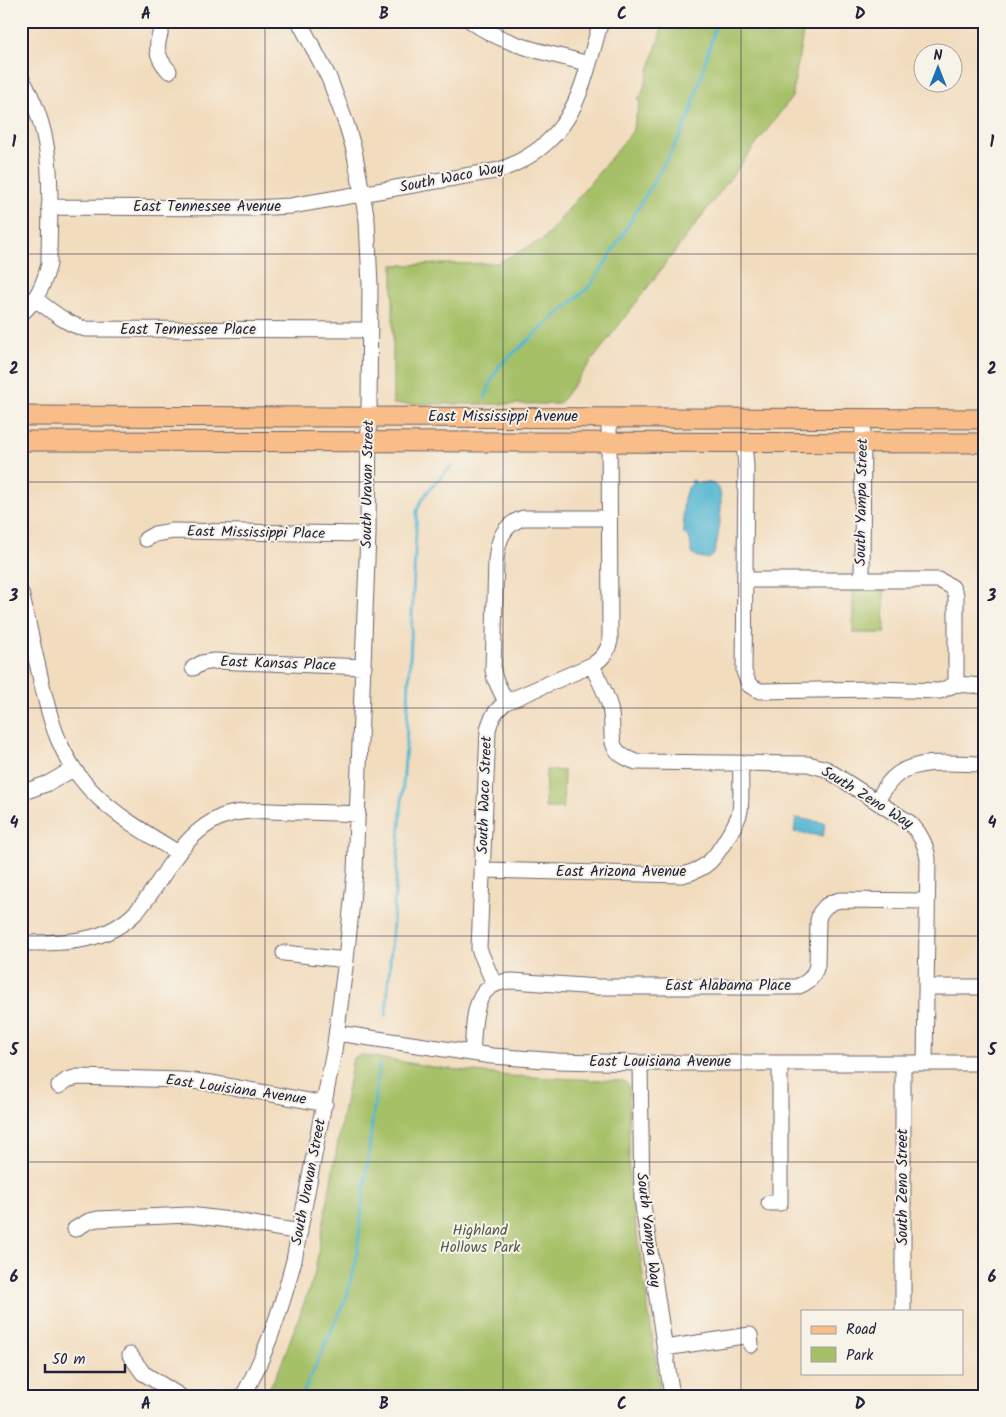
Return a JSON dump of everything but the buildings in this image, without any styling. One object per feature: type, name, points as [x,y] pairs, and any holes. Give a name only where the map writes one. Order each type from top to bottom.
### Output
[{"type":"main road","name":"East Mississippi Avenue","points":[[21,416],[985,419]]},
{"type":"main road","name":"East Mississippi Avenue","points":[[21,441],[985,443]]},
{"type":"street","points":[[164,21],[157,54],[161,63],[168,71]]},
{"type":"street","name":"South Uravan Street","points":[[243,1396],[278,1318],[294,1260],[337,1033],[355,872],[364,667],[368,534],[370,245],[364,194],[354,150],[338,101],[318,54],[299,21]]},
{"type":"street","name":"South Waco Way","points":[[364,194],[486,174],[509,167],[529,157],[549,142],[566,122],[575,106],[601,21]]},
{"type":"street","points":[[471,26],[510,41],[589,64]]},
{"type":"street","points":[[21,78],[37,107],[45,132],[49,164],[49,264],[45,279],[35,299],[21,314]]},
{"type":"street","name":"East Tennessee Avenue","points":[[49,207],[271,207],[291,206],[364,194]]},
{"type":"street","name":"East Tennessee Place","points":[[35,299],[65,321],[86,330],[370,330]]},
{"type":"street","name":"South Waco Street","points":[[494,984],[479,949],[488,730],[493,715],[506,702],[592,665],[603,657],[608,650],[610,642],[609,418]]},
{"type":"street","name":"South Yampa Street","points":[[863,418],[862,580],[939,580],[952,587],[956,595],[956,684]]},
{"type":"street","points":[[744,443],[746,466],[744,671],[749,685],[760,691],[940,690],[956,684],[982,686]]},
{"type":"street","points":[[506,702],[493,670],[496,560],[497,547],[503,531],[515,521],[523,518],[610,518]]},
{"type":"street","name":"East Mississippi Place","points":[[146,539],[155,534],[173,531],[368,534]]},
{"type":"street","points":[[746,580],[862,580]]},
{"type":"street","points":[[21,593],[28,657],[62,749],[92,791],[113,810],[178,853]]},
{"type":"street","name":"East Kansas Place","points":[[193,668],[202,663],[214,661],[364,667]]},
{"type":"street","name":"South Zeno Way","points":[[592,665],[610,706],[611,738],[614,747],[619,754],[627,759],[636,762],[808,764],[826,769],[910,822],[918,830],[924,841],[928,859],[925,1062]]},
{"type":"street","name":"East Arizona Avenue","points":[[482,870],[682,875],[702,868],[712,861],[738,820],[741,764]]},
{"type":"street","points":[[877,801],[888,783],[907,768],[925,764],[985,764]]},
{"type":"street","points":[[21,793],[49,783],[74,768]]},
{"type":"street","points":[[21,943],[82,941],[109,932],[137,912],[191,837],[223,816],[237,812],[257,810],[358,814]]},
{"type":"street","name":"East Alabama Place","points":[[494,984],[503,981],[513,981],[597,987],[796,987],[811,979],[815,972],[817,965],[818,920],[820,913],[826,906],[840,900],[927,900]]},
{"type":"street","points":[[284,953],[346,960]]},
{"type":"street","points":[[472,1053],[477,1005],[480,996],[494,984]]},
{"type":"street","points":[[926,987],[985,988]]},
{"type":"street","name":"East Louisiana Avenue","points":[[337,1033],[472,1053],[558,1061],[640,1063],[985,1063]]},
{"type":"street","name":"South Yampa Way","points":[[640,1063],[642,1199],[672,1396]]},
{"type":"street","points":[[769,1203],[780,1203],[780,1063]]},
{"type":"street","name":"South Zeno Street","points":[[903,1063],[903,1310]]},
{"type":"street","name":"East Louisiana Avenue","points":[[59,1086],[67,1080],[78,1077],[181,1080],[212,1083],[325,1104]]},
{"type":"street","points":[[75,1229],[89,1221],[98,1219],[189,1216],[230,1220],[300,1232]]},
{"type":"street","points":[[665,1348],[750,1335],[751,1345]]},
{"type":"street","points":[[130,1355],[143,1373],[180,1396]]},
{"type":"green space","points":[[664,21],[805,21],[792,97],[559,404],[393,404],[393,265],[497,263],[544,239],[632,132],[640,102],[638,100],[641,97]]},
{"type":"green space","points":[[884,590],[885,633],[853,633],[853,591]]},
{"type":"green space","points":[[546,770],[564,771],[563,808],[545,808]]},
{"type":"green space","name":"Highland Hollows Park","points":[[361,1055],[433,1067],[509,1076],[624,1081],[629,1086],[629,1179],[661,1396],[265,1396],[279,1370],[314,1276],[353,1058]]},
{"type":"water","points":[[694,480],[696,483],[713,484],[720,491],[721,509],[717,540],[714,554],[709,559],[698,557],[692,553],[690,539],[684,534],[685,494],[692,484],[691,481]]},
{"type":"water","points":[[796,818],[825,823],[823,836],[794,832]]},
{"type":"waterway","points":[[485,398],[500,365],[590,286],[608,259],[677,142],[689,117],[717,21]]},
{"type":"waterway","points":[[386,1016],[406,745],[417,511],[427,492],[452,466]]},
{"type":"waterway","points":[[302,1396],[347,1296],[356,1261],[379,1064]]}]
